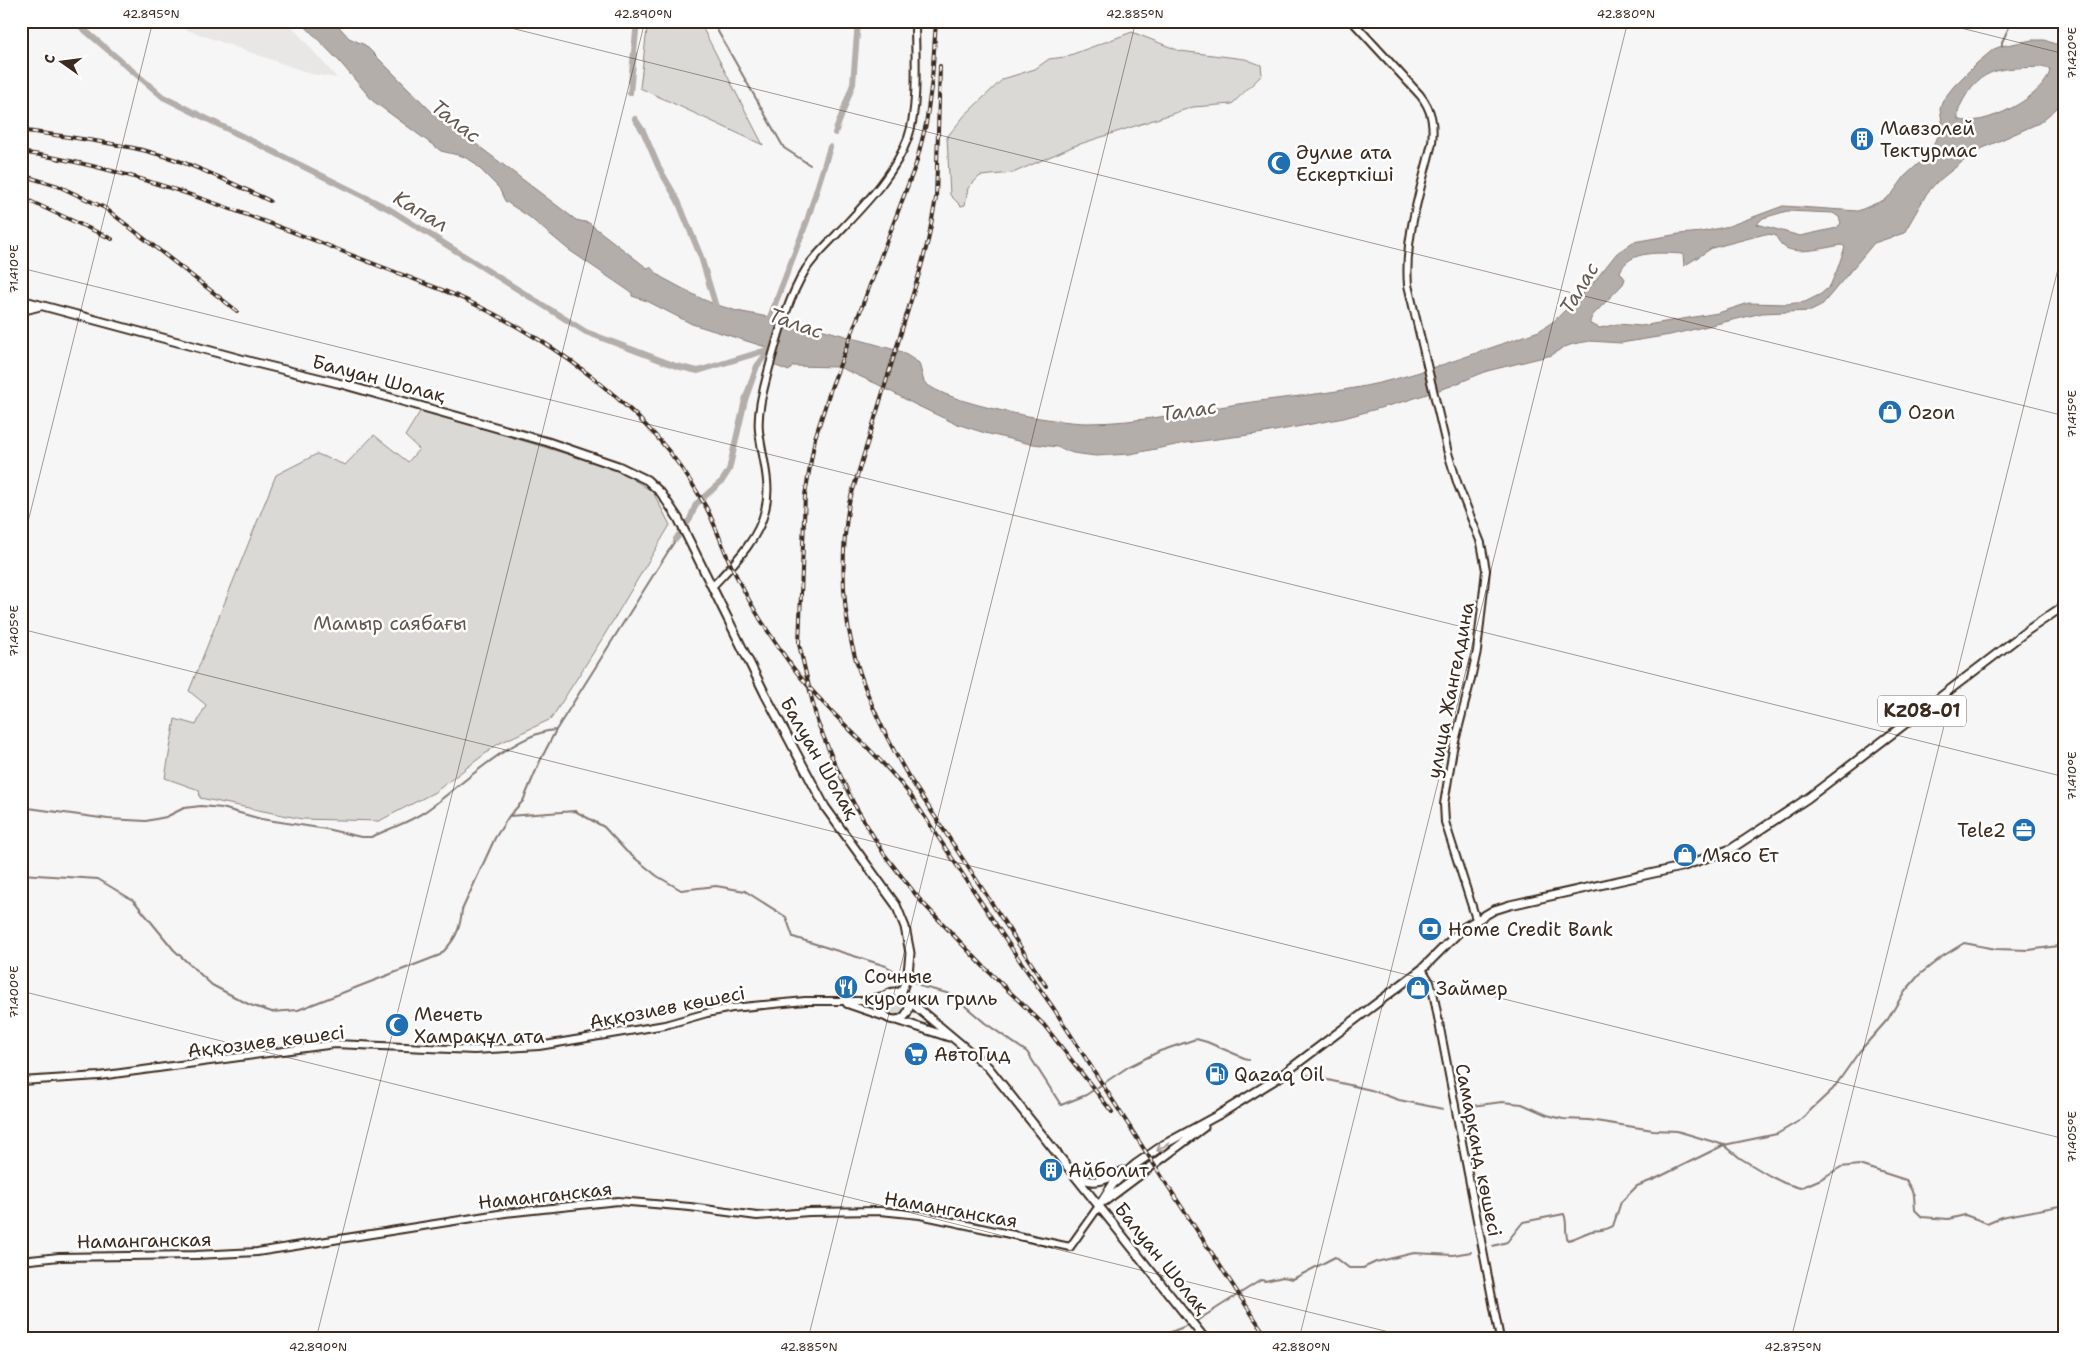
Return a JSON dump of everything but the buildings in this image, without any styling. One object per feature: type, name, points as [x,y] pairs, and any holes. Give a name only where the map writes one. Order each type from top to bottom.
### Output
[{"type":"main road","name":"Балуан Шолақ","points":[[21,300],[338,383],[548,442],[618,466],[647,480],[661,493],[678,518],[766,696],[825,806],[896,905],[905,927],[910,954],[908,973],[901,994]]},
{"type":"main road","points":[[21,311],[39,306],[51,307]]},
{"type":"main road","name":"KZ08-01","points":[[1073,1173],[1083,1179],[1100,1181],[1108,1179],[1278,1078],[1422,969],[1476,919],[1494,910],[1681,867],[1732,849],[1808,798],[2028,630],[2065,605]]},
{"type":"main road","points":[[890,994],[901,994],[908,1000],[907,1013],[901,1019],[888,1018],[882,1010],[884,998],[890,994]]},
{"type":"main road","name":"Балуан Шолақ","points":[[908,1000],[988,1067],[1205,1339]]},
{"type":"main road","name":"Балуан Шолақ","points":[[896,1020],[956,1040]]},
{"type":"main road","name":"KZ08-01","points":[[1099,1206],[1173,1152],[1220,1114]]},
{"type":"main road","name":"KZ08-01","points":[[1099,1206],[1113,1184],[1136,1164]]},
{"type":"street","points":[[712,587],[749,544],[761,523],[766,509],[766,474],[759,430],[760,405],[769,368],[789,307],[807,269],[885,178],[899,157],[908,137],[913,116],[915,21]]},
{"type":"street","name":"улица Жангелдина","points":[[1352,21],[1427,104],[1432,116],[1434,129],[1410,239],[1407,274],[1437,409],[1458,484],[1481,543],[1486,570],[1477,651],[1453,749],[1444,804],[1447,830],[1476,919]]},
{"type":"street","name":"Самарқанд көшесі","points":[[1422,969],[1430,982],[1434,997],[1500,1339]]},
{"type":"street","name":"Аққозиев көшесі","points":[[21,1081],[112,1074],[335,1044],[474,1050],[539,1046],[665,1025],[706,1013],[732,1008],[799,1002],[862,1001],[890,994]]},
{"type":"street","name":"Аққозиев көшесі","points":[[841,1002],[888,1018]]},
{"type":"street","name":"Наманганская","points":[[21,1261],[58,1257],[257,1252],[505,1213],[618,1201],[690,1207],[757,1216],[880,1211],[920,1215],[1070,1247],[1099,1206]]},
{"type":"shaded area","points":[[162,21],[287,21],[337,78],[311,74]]},
{"type":"green space","points":[[648,21],[699,21],[763,145],[640,88]]},
{"type":"green space","points":[[782,21],[827,21],[827,23],[783,27]]},
{"type":"green space","points":[[1132,32],[1180,51],[1245,59],[1261,65],[1262,75],[1232,104],[1193,107],[1074,146],[1013,173],[980,176],[968,188],[965,205],[961,206],[950,195],[947,137],[965,115],[1003,79],[1035,69],[1049,59],[1065,57]]},
{"type":"green space","name":"Мамыр саябағы","points":[[421,410],[617,469],[653,492],[670,525],[602,639],[551,719],[498,744],[435,792],[379,821],[302,819],[200,798],[199,790],[165,778],[175,719],[196,725],[206,705],[189,691],[276,475],[317,454],[345,465],[374,435],[408,462],[419,449],[405,436]]},
{"type":"green space","points":[[891,997],[899,997],[904,1002],[902,1013],[891,1015],[886,1010],[886,1002]]},
{"type":"water","name":"Талас","points":[[300,21],[334,21],[349,38],[365,45],[441,121],[468,138],[576,220],[589,223],[647,268],[650,267],[661,277],[702,299],[737,311],[799,323],[902,352],[919,363],[924,382],[936,390],[955,398],[1027,416],[1088,423],[1126,421],[1339,391],[1399,378],[1452,362],[1539,331],[1554,321],[1593,283],[1617,253],[1633,242],[1729,226],[1783,206],[1858,211],[1884,200],[1892,194],[1905,176],[1928,155],[1943,127],[1940,109],[1943,100],[1977,63],[1994,49],[2002,46],[2032,40],[2044,40],[2055,44],[2065,43],[2065,93],[2057,108],[2039,123],[1983,148],[1936,183],[1927,193],[1904,233],[1874,243],[1821,306],[1811,311],[1762,313],[1670,335],[1621,343],[1590,341],[1573,344],[1562,348],[1552,355],[1487,371],[1451,386],[1409,400],[1344,418],[1264,433],[1186,443],[1130,454],[1096,456],[1073,453],[1057,447],[1026,443],[954,423],[839,367],[793,366],[789,371],[771,364],[769,348],[692,324],[647,301],[632,296],[632,293],[569,250],[528,216],[505,201],[499,188],[472,161],[462,156],[441,151],[373,101],[340,62]],"holes":[[[2042,67],[2050,69],[2047,79],[2026,99],[2012,108],[1982,119],[1968,121],[1958,119],[1959,110],[1964,100],[1972,86],[1980,79],[1998,70]],[[1787,211],[1833,213],[1839,217],[1841,223],[1837,228],[1800,236],[1757,224],[1763,218]],[[1765,234],[1775,235],[1787,249],[1802,251],[1842,245],[1845,247],[1830,286],[1821,294],[1805,302],[1787,304],[1749,303],[1718,313],[1641,326],[1618,324],[1600,328],[1590,324],[1593,315],[1623,284],[1625,279],[1620,272],[1631,259],[1656,253],[1683,254],[1684,266],[1712,248]]]},
{"type":"waterway","name":"Капал","points":[[74,21],[163,97],[389,209],[586,332],[676,366],[698,371],[770,349]]},
{"type":"waterway","points":[[630,93],[637,21]]},
{"type":"waterway","points":[[712,21],[784,148],[810,165]]},
{"type":"waterway","points":[[835,133],[853,84],[858,21]]},
{"type":"waterway","points":[[2002,46],[2012,21]]},
{"type":"waterway","points":[[635,119],[643,131],[659,168],[678,201],[701,257],[717,310]]},
{"type":"waterway","name":"Талас","points":[[778,324],[775,317],[770,317],[807,221],[830,147]]},
{"type":"waterway","points":[[676,539],[690,519],[696,504],[722,481],[729,470],[745,400],[757,366],[770,349]]},
{"type":"waterway","points":[[21,874],[98,879],[134,901],[174,950],[212,985],[250,1005],[272,1012],[298,1010],[440,955],[456,935],[462,910],[495,838],[509,816],[523,801],[556,730],[676,539]]},
{"type":"waterway","points":[[21,807],[108,819],[146,821],[166,817],[184,808],[201,806],[222,808],[261,819],[326,829],[361,837],[371,837],[423,813],[473,773],[525,739],[556,730]]},
{"type":"waterway","points":[[509,816],[575,811],[604,827],[626,851],[657,876],[681,890],[716,886],[745,891],[786,917],[793,937],[886,966],[904,976]]},
{"type":"waterway","points":[[1493,1246],[1507,1242],[1523,1222],[1564,1214],[1568,1240],[1592,1231],[1607,1229],[1613,1226],[1621,1202],[1637,1186],[1724,1145],[1777,1134],[1799,1121],[1833,1089],[1859,1052],[1888,1019],[1903,994],[1919,975],[1943,956],[1964,943],[1996,949],[2029,950],[2065,945]]},
{"type":"waterway","points":[[909,979],[923,987],[951,994],[985,1023],[1027,1052],[1061,1105],[1086,1095],[1128,1067],[1160,1051],[1196,1039],[1249,1060]]},
{"type":"waterway","points":[[1302,1074],[1371,1090],[1399,1100],[1443,1109]]},
{"type":"waterway","points":[[1464,1107],[1502,1102],[1522,1104],[1547,1115],[1563,1119],[1589,1120],[1653,1130],[1677,1131],[1724,1145],[1740,1158],[1770,1176],[1800,1188],[1821,1179],[1841,1167],[1859,1165],[1906,1180],[1914,1195],[1915,1210],[1922,1217],[1948,1219],[1965,1215],[1987,1223],[2001,1217],[2065,1205]]},
{"type":"waterway","points":[[1195,1322],[1261,1280],[1265,1281],[1283,1277],[1293,1279],[1335,1257],[1349,1268],[1363,1268],[1376,1262],[1414,1253],[1453,1255],[1471,1252]]},
{"type":"waterway","points":[[1141,1339],[1156,1338],[1191,1324]]},
{"type":"railway","points":[[936,21],[932,80],[926,124],[916,164],[831,388],[815,438],[805,495],[799,644],[817,721],[854,804],[884,854],[920,900],[984,967],[1044,1025],[1112,1112]]},
{"type":"railway","points":[[940,66],[936,198],[928,241],[919,274],[849,503],[844,542],[843,578],[846,612],[852,644],[873,708],[907,774],[1046,986]]},
{"type":"railway","points":[[21,130],[118,145],[164,156],[210,173],[270,201]]},
{"type":"railway","points":[[21,152],[97,167],[209,201],[457,296],[521,329],[545,344],[593,377],[636,415],[670,452],[695,488],[710,514],[743,589],[777,644],[798,674],[830,710],[880,760],[911,796],[1054,1009],[1268,1339]]},
{"type":"railway","points":[[21,175],[58,186],[105,208],[237,311]]},
{"type":"railway","points":[[21,197],[112,239]]},
{"type":"place","name":"Мавзолей Тектурмас","points":[[1862,139]]},
{"type":"place","name":"Әулие ата Ескерткіші","points":[[1279,163]]},
{"type":"place","name":"Ozon","points":[[1890,412]]},
{"type":"place","name":"Tele2","points":[[2024,830]]},
{"type":"place","name":"Мясо Ет","points":[[1685,855]]},
{"type":"place","name":"Home Credit Bank","points":[[1430,929]]},
{"type":"place","name":"Сочные курочки гриль","points":[[846,987]]},
{"type":"place","name":"Займер","points":[[1418,988]]},
{"type":"place","name":"Мечеть Хамрақұл ата","points":[[397,1025]]},
{"type":"place","name":"АвтоГид","points":[[916,1054]]},
{"type":"place","name":"Qazaq Oil","points":[[1217,1074]]},
{"type":"place","name":"Айболит","points":[[1051,1170]]}]
